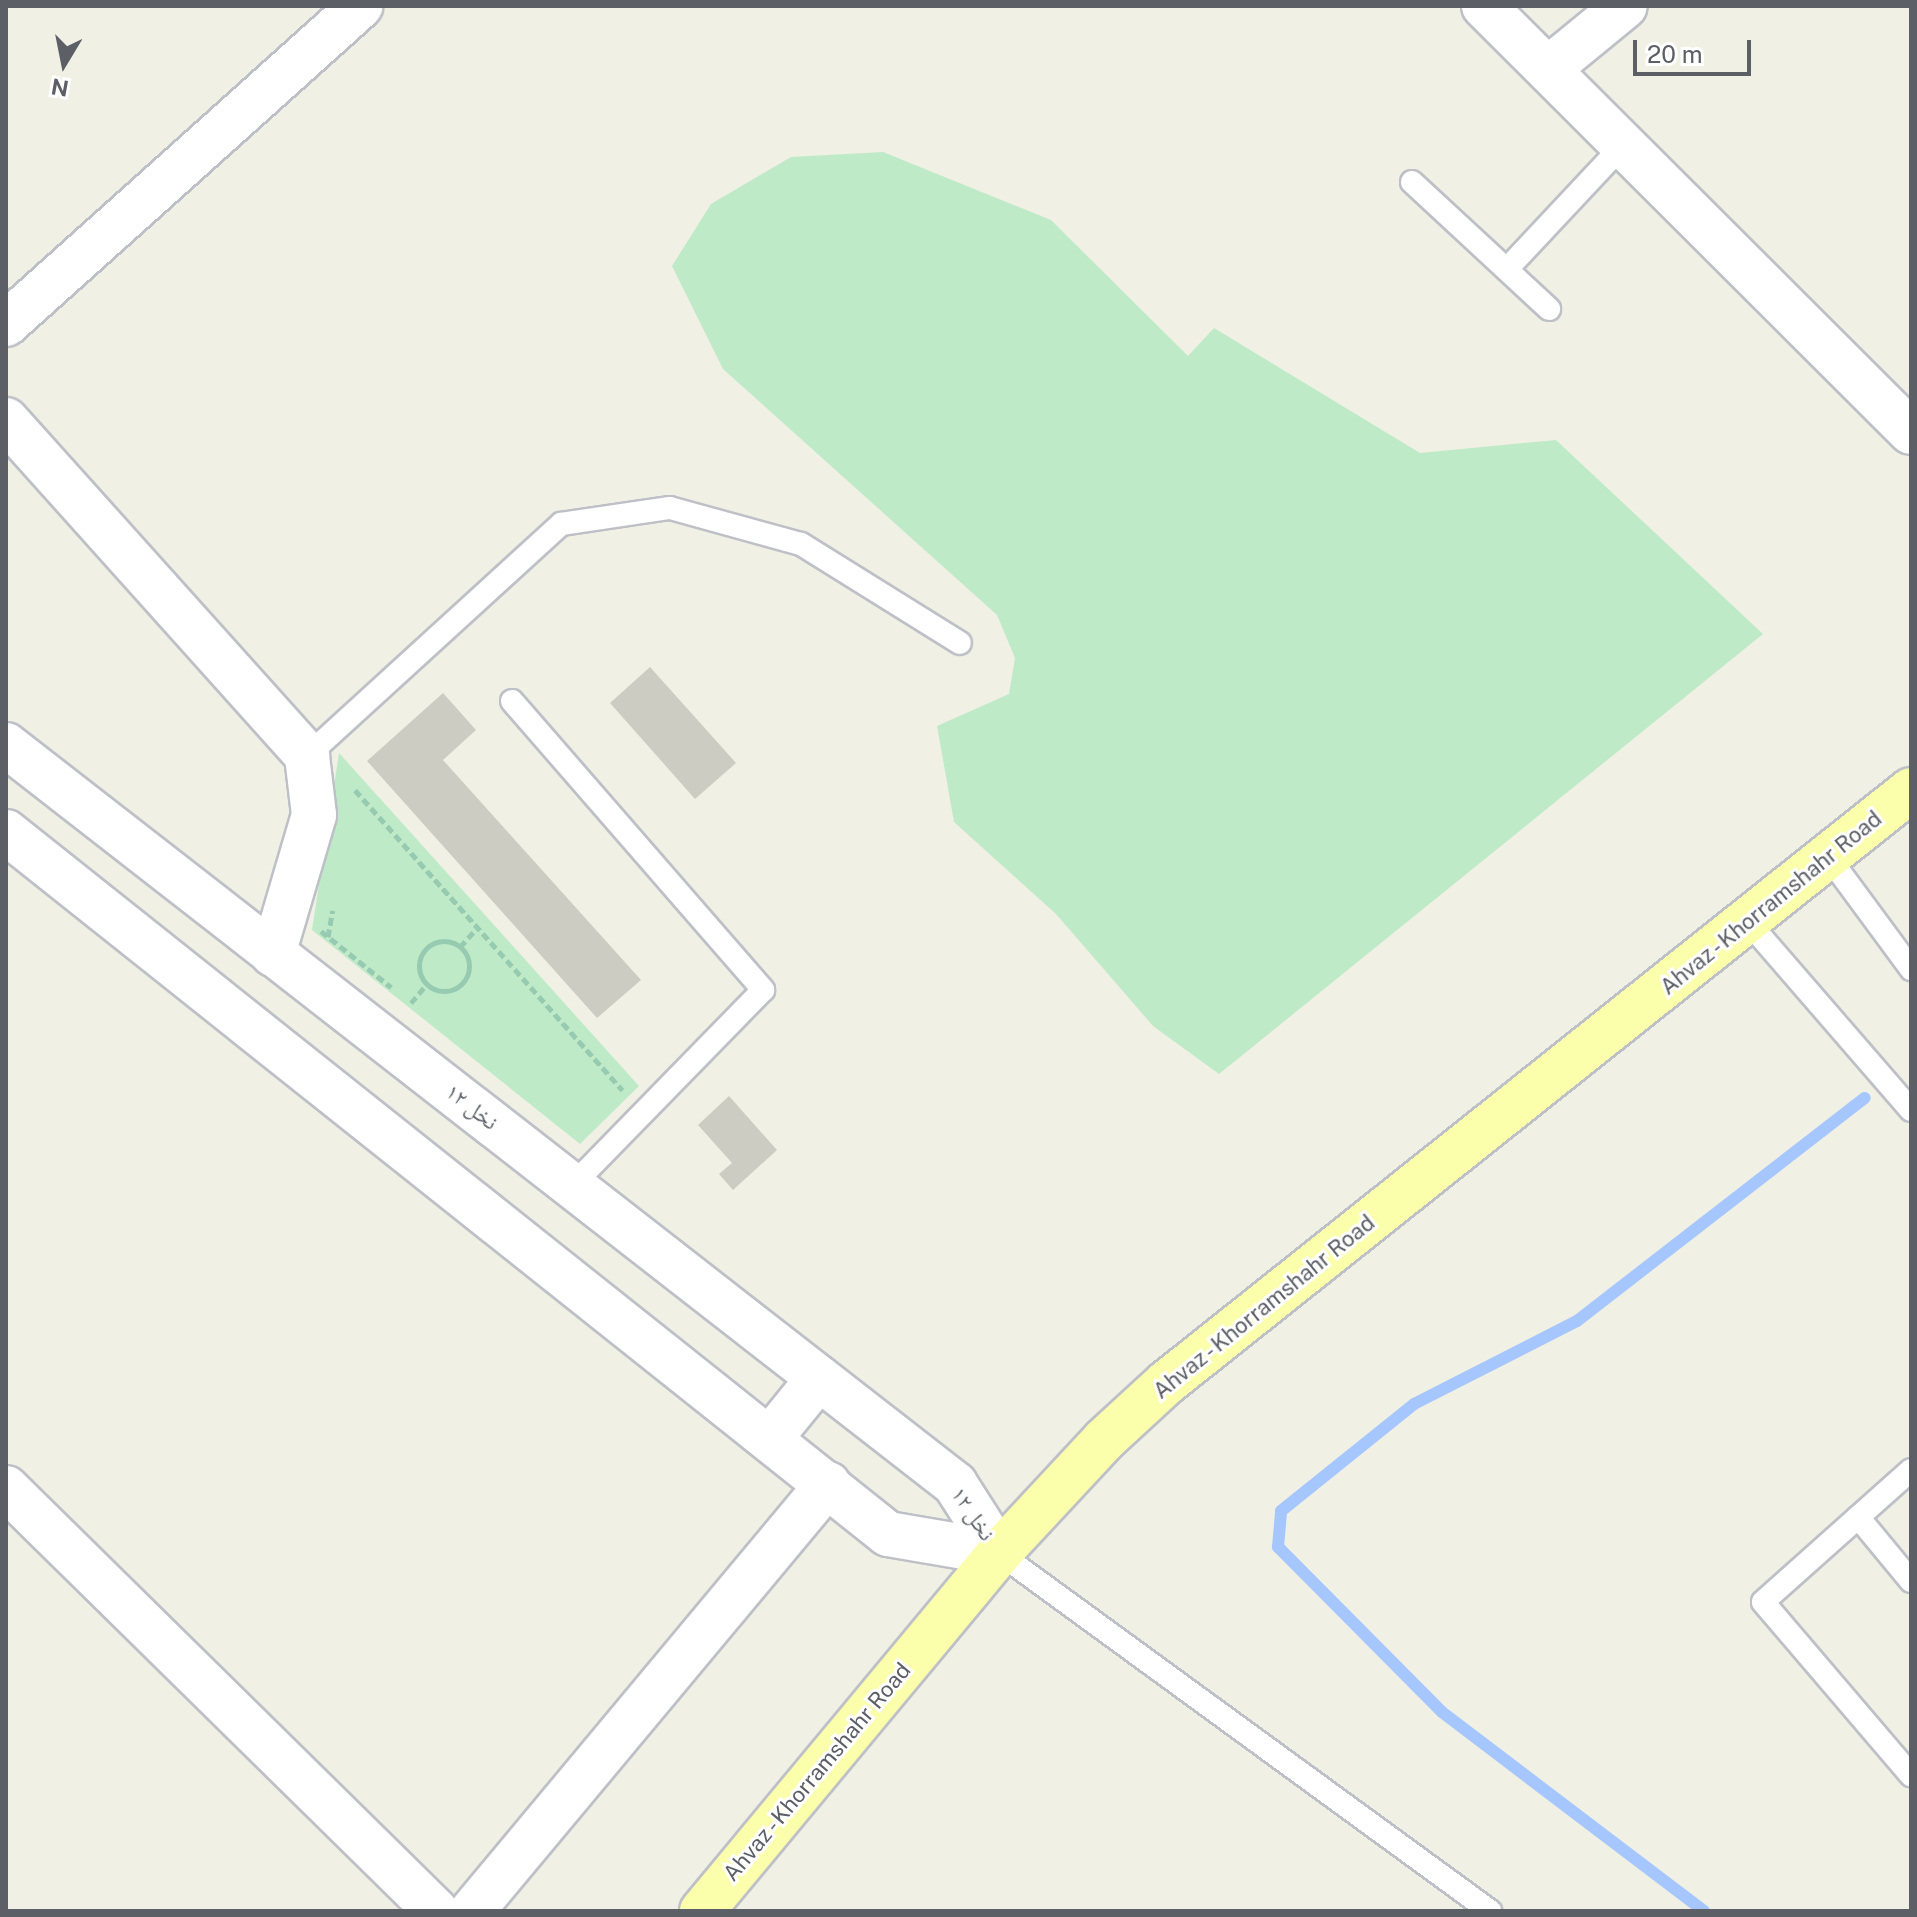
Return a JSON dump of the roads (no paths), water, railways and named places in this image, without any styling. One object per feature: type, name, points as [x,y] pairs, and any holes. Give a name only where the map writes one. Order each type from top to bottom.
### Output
[{"type":"main road","name":"Ahvaz - Khorramshahr Road","points":[[702,1911],[999,1553],[1104,1440],[1166,1383],[1830,859],[1911,790]]},
{"type":"street","points":[[6,324],[360,6]]},
{"type":"street","points":[[1484,6],[1911,432]]},
{"type":"street","points":[[1548,69],[1625,6]]},
{"type":"street","points":[[6,420],[307,756],[314,815],[273,954]]},
{"type":"street","name":"نخل ۱۲","points":[[6,745],[955,1484],[999,1553]]},
{"type":"street","name":"نخل ۱۲","points":[[6,832],[771,1437],[888,1534],[999,1553]]},
{"type":"street","points":[[94,901],[137,848]]},
{"type":"street","points":[[771,1437],[819,1378]]},
{"type":"street","points":[[472,1911],[828,1484]]},
{"type":"street","points":[[6,1488],[436,1911]]},
{"type":"lane","points":[[1507,269],[1624,144]]},
{"type":"lane","points":[[1412,182],[1549,309]]},
{"type":"lane","points":[[307,756],[561,524],[670,508],[801,544],[960,643]]},
{"type":"lane","points":[[512,701],[763,990],[573,1185]]},
{"type":"lane","points":[[1830,859],[1911,969]]},
{"type":"lane","points":[[1749,923],[1911,1110]]},
{"type":"lane","points":[[1911,1470],[1763,1602],[1911,1775]]},
{"type":"lane","points":[[1858,1517],[1911,1581]]},
{"type":"lane","points":[[999,1553],[1490,1911]]},
{"type":"waterway","points":[[1704,1911],[1442,1712],[1278,1547],[1281,1511],[1414,1404],[1577,1321],[1865,1098]]}]
